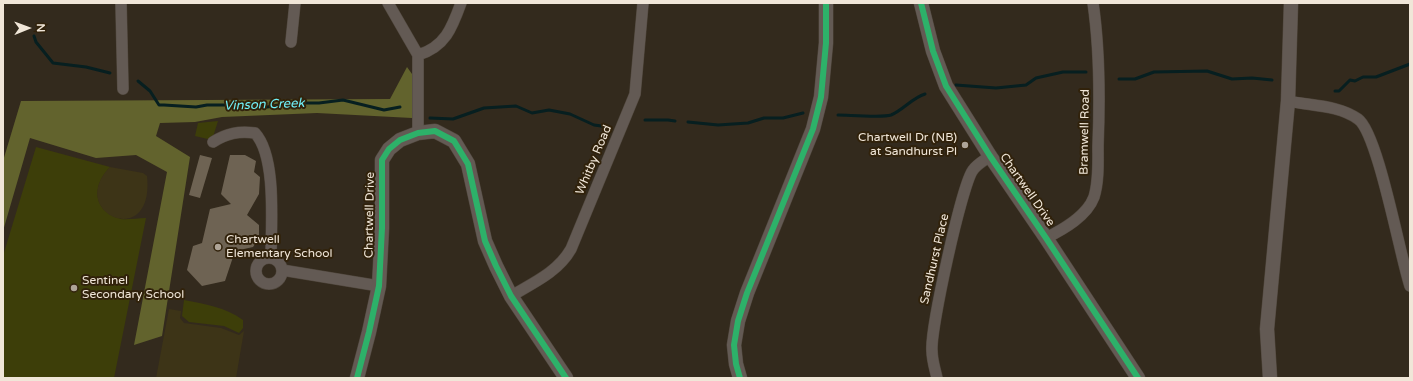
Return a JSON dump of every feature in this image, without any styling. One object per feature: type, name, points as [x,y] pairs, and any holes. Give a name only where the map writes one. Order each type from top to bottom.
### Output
[{"type":"street","points":[[121,3],[123,89]]},
{"type":"street","points":[[291,42],[294,3]]},
{"type":"street","points":[[388,3],[418,55],[418,133]]},
{"type":"street","points":[[418,55],[431,50],[444,40],[449,33],[461,3]]},
{"type":"street","name":"Whitby Road","points":[[511,296],[556,269],[571,249],[635,94],[643,3]]},
{"type":"street","points":[[740,378],[736,364],[734,345],[738,321],[747,293],[813,129],[821,97],[826,43],[826,3]]},
{"type":"street","name":"Chartwell Drive","points":[[921,3],[933,51],[946,86],[990,156],[1138,378]]},
{"type":"street","name":"Bramwell Road","points":[[1046,238],[1059,231],[1082,214],[1093,198],[1097,182],[1099,117],[1098,42],[1093,3]]},
{"type":"street","points":[[1270,378],[1267,329],[1288,101],[1291,3]]},
{"type":"street","points":[[1288,101],[1338,109],[1360,120],[1374,145],[1410,286]]},
{"type":"street","points":[[213,142],[224,134],[241,132],[255,133],[260,139],[266,152],[270,181],[271,258]]},
{"type":"street","name":"Chartwell Drive","points":[[357,378],[369,332],[378,286],[382,228],[382,160],[389,149],[400,140],[418,133],[435,132],[454,142],[468,164],[486,241],[511,296],[566,378]]},
{"type":"street","name":"Sandhurst Place","points":[[937,378],[932,351],[934,322],[946,266],[964,193],[973,170],[990,156]]},
{"type":"street","points":[[267,258],[271,258],[279,263],[282,270],[279,278],[273,283],[264,283],[258,278],[256,270],[260,262],[267,258]]},
{"type":"street","points":[[282,270],[378,286]]},
{"type":"shaded area","points":[[407,67],[412,74],[412,118],[317,113],[222,117],[195,122],[160,123],[156,136],[190,157],[162,336],[134,345],[167,172],[136,155],[96,158],[30,138],[3,231],[3,161],[21,101],[390,99]]},
{"type":"shaded area","points":[[218,121],[212,140],[195,136],[198,123]]},
{"type":"shaded area","name":"Sentinel Secondary School","points":[[36,147],[110,167],[100,182],[98,198],[100,204],[112,215],[121,219],[146,218],[114,378],[3,378],[3,256]]},
{"type":"shaded area","points":[[184,300],[215,307],[229,312],[243,320],[243,328],[239,333],[224,326],[189,322],[182,316]]},
{"type":"sand","points":[[110,167],[143,173],[147,176],[146,199],[138,213],[127,219],[115,217],[104,210],[98,198],[99,184]]},
{"type":"sand","points":[[169,309],[181,311],[180,318],[184,323],[221,328],[239,335],[244,331],[236,378],[156,378]]},
{"type":"building","points":[[200,155],[212,158],[200,198],[189,195]]},
{"type":"building","points":[[230,155],[245,155],[256,161],[254,172],[260,177],[259,194],[247,215],[259,225],[259,238],[253,247],[235,251],[225,281],[202,286],[187,270],[193,246],[202,243],[210,209],[231,204],[221,194]]},
{"type":"waterway","name":"Vinson Creek","points":[[34,36],[36,42],[53,63],[86,67],[110,73]]},
{"type":"waterway","name":"Vinson Creek","points":[[1335,91],[1339,91],[1350,80],[1355,81],[1363,77],[1376,77],[1410,64]]},
{"type":"waterway","name":"Vinson Creek","points":[[1119,79],[1135,79],[1154,72],[1207,71],[1232,79],[1252,78],[1272,80]]},
{"type":"waterway","name":"Vinson Creek","points":[[956,85],[996,88],[1026,85],[1036,78],[1063,72],[1086,72]]},
{"type":"waterway","name":"Vinson Creek","points":[[138,81],[150,91],[159,105],[196,107],[207,105],[234,105],[267,107],[291,103],[319,103],[343,100],[384,110],[400,107]]},
{"type":"waterway","name":"Vinson Creek","points":[[838,115],[887,116],[900,110],[916,98],[925,94]]},
{"type":"waterway","name":"Vinson Creek","points":[[430,118],[453,119],[484,108],[516,106],[532,113],[549,110],[570,114],[594,125],[609,127]]},
{"type":"waterway","name":"Vinson Creek","points":[[688,122],[718,125],[748,123],[764,118],[783,118],[803,113]]},
{"type":"waterway","name":"Vinson Creek","points":[[645,120],[675,121]]},
{"type":"cycle path","points":[[740,378],[736,364],[734,345],[738,321],[747,293],[813,129],[821,97],[826,43],[826,3]]},
{"type":"cycle path","points":[[921,3],[933,51],[946,86],[990,156],[1138,378]]},
{"type":"cycle path","points":[[357,378],[379,286],[382,228],[382,160],[389,149],[400,140],[418,133],[435,131],[454,141],[468,164],[485,241],[496,266],[511,296],[566,378]]},
{"type":"place","name":"Chartwell Dr (NB) at Sandhurst Pl","points":[[965,145]]},
{"type":"place","name":"Chartwell Elementary School","points":[[218,247]]},
{"type":"place","name":"Sentinel Secondary School","points":[[74,288]]}]
